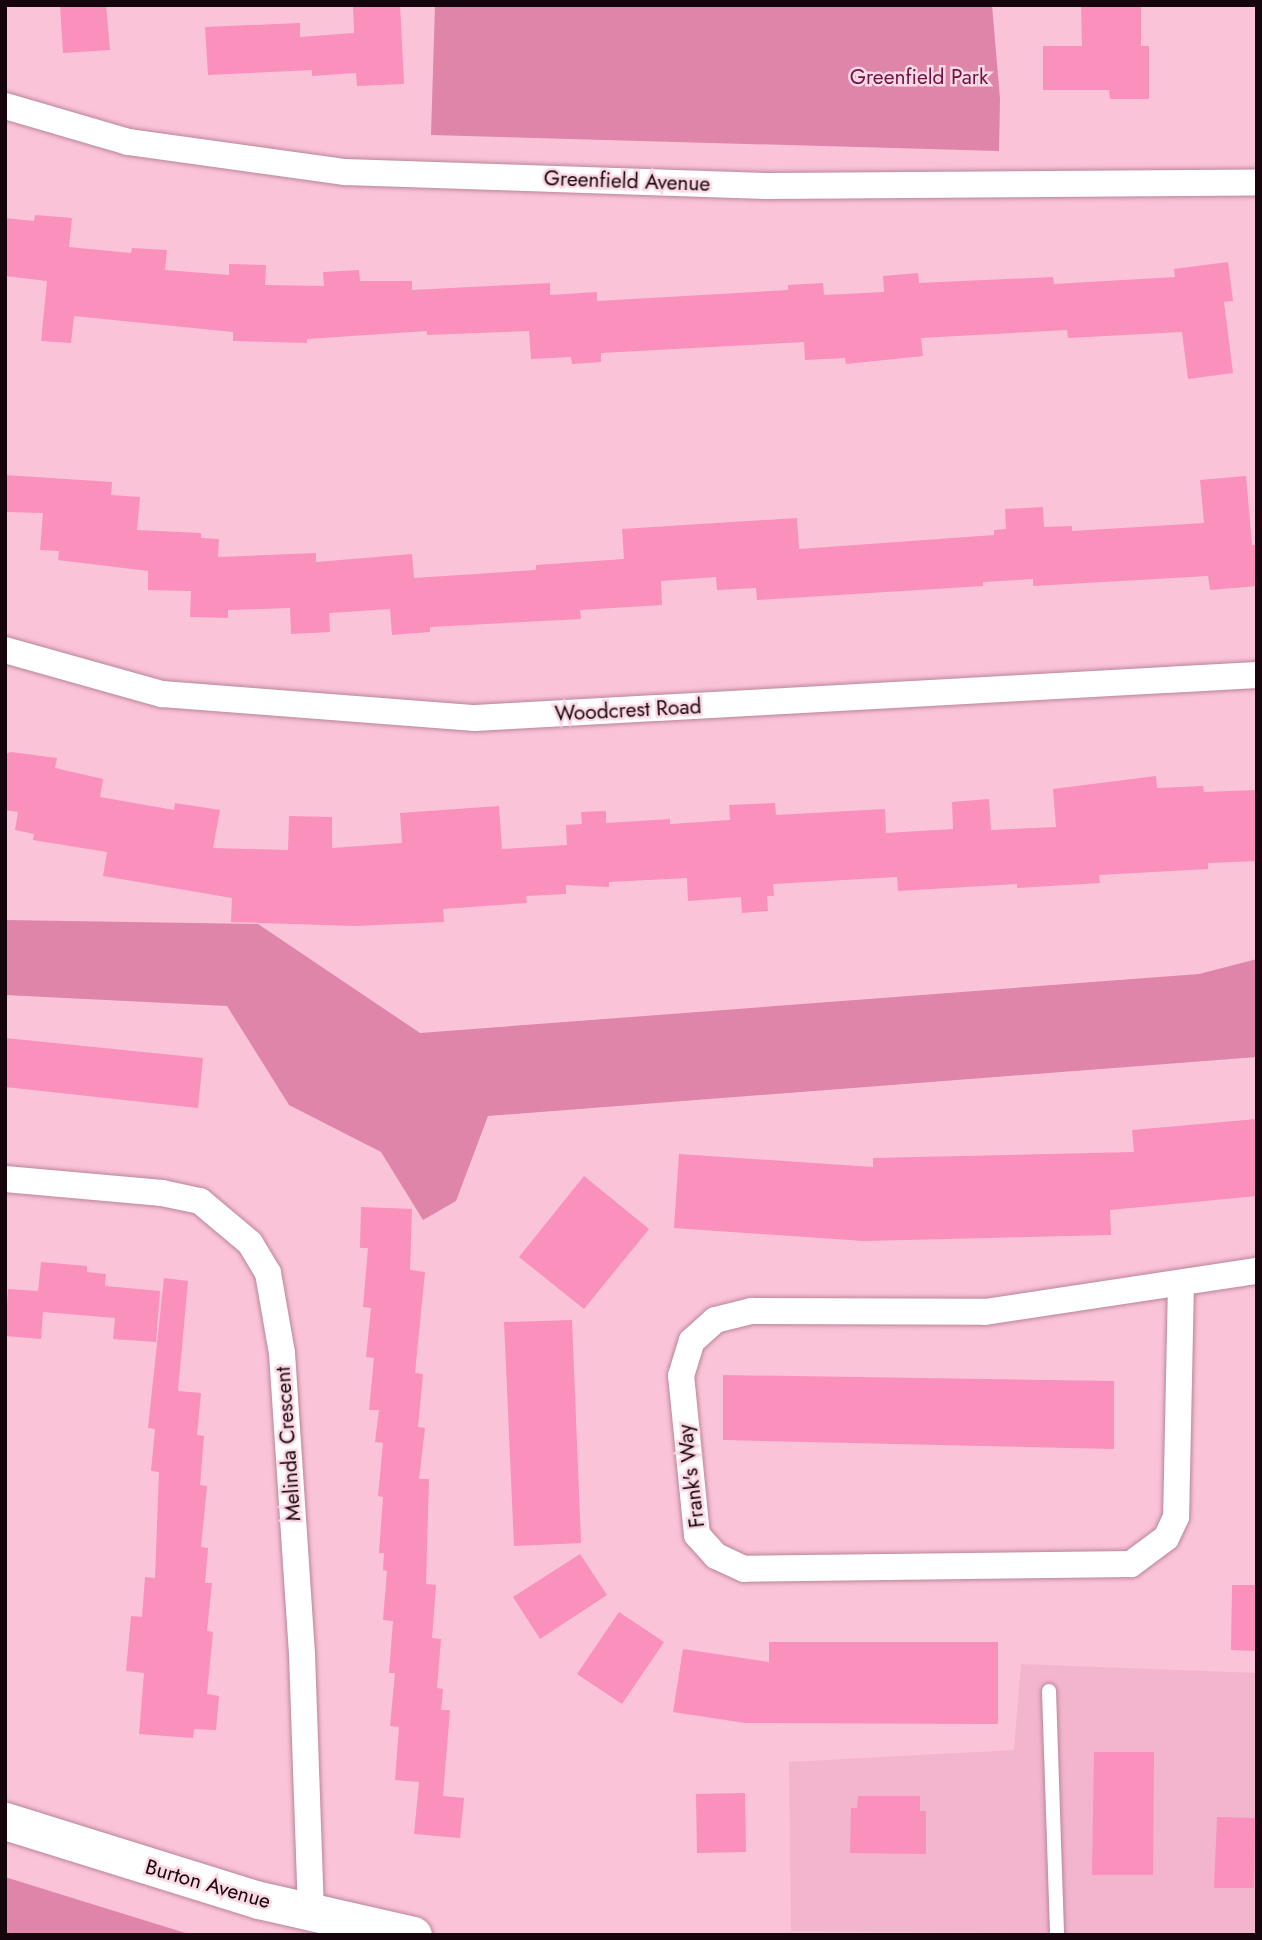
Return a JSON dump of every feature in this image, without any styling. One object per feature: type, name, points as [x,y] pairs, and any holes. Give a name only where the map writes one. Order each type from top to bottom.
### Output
[{"type":"main road","name":"Burton Avenue","points":[[5,1821],[207,1885],[311,1913],[413,1935]]},
{"type":"street","name":"Greenfield Avenue","points":[[5,106],[128,142],[345,172],[766,186],[1257,183]]},
{"type":"street","name":"Woodcrest Road","points":[[5,650],[162,695],[475,719],[1257,675]]},
{"type":"street","name":"Melinda Crescent","points":[[5,1179],[162,1193],[200,1202],[250,1243],[268,1273],[282,1353],[301,1641],[311,1913]]},
{"type":"street","name":"Frank's Way","points":[[1181,1283],[1176,1517],[1166,1538],[1131,1564],[744,1569],[716,1556],[697,1535],[681,1376],[692,1341],[715,1320],[752,1311],[985,1312],[1257,1271]]},
{"type":"lane","points":[[1049,1691],[1057,1935]]},
{"type":"shaded area","points":[[1021,1664],[1257,1673],[1257,1935],[791,1931],[789,1762],[1014,1750]]},
{"type":"green space","name":"Greenfield Park","points":[[435,5],[992,5],[1000,99],[999,151],[431,135]]},
{"type":"green space","points":[[5,920],[258,924],[420,1033],[1199,974],[1257,959],[1257,1057],[488,1116],[456,1201],[423,1220],[381,1152],[289,1105],[227,1006],[5,995]]},
{"type":"green space","points":[[5,1877],[95,1905],[192,1935],[5,1935]]},
{"type":"building","points":[[60,5],[106,5],[110,50],[63,53]]},
{"type":"building","points":[[353,5],[400,5],[404,84],[357,86],[356,73],[312,76],[312,70],[208,75],[205,27],[300,23],[300,37],[354,33]]},
{"type":"building","points":[[1081,5],[1141,5],[1141,46],[1149,46],[1149,99],[1110,99],[1109,90],[1043,90],[1043,46],[1082,46]]},
{"type":"building","points":[[35,215],[72,218],[69,247],[131,253],[132,248],[167,250],[165,270],[229,275],[229,264],[266,265],[265,285],[324,286],[323,272],[359,270],[360,281],[412,281],[412,290],[550,283],[550,295],[597,292],[597,301],[788,290],[788,285],[823,283],[824,295],[884,292],[883,276],[918,273],[919,283],[1053,277],[1054,284],[1175,277],[1174,269],[1228,262],[1233,301],[1224,302],[1233,373],[1188,379],[1182,332],[1068,338],[1067,330],[921,338],[923,356],[846,364],[845,358],[805,360],[804,342],[601,353],[601,362],[572,364],[571,357],[531,359],[529,331],[427,335],[427,331],[307,339],[307,343],[233,341],[233,332],[74,316],[71,343],[41,341],[47,281],[5,276],[5,218],[34,221]]},
{"type":"building","points":[[5,475],[112,482],[111,495],[140,497],[137,530],[201,533],[201,538],[219,539],[218,557],[316,553],[316,562],[412,554],[414,578],[536,570],[536,565],[624,559],[622,529],[797,518],[799,549],[994,535],[994,530],[1006,529],[1005,509],[1043,507],[1044,527],[1072,526],[1072,531],[1204,523],[1200,480],[1246,476],[1252,545],[1257,545],[1257,586],[1210,590],[1208,576],[1033,586],[1033,579],[983,582],[983,586],[757,600],[756,588],[717,590],[716,577],[661,581],[662,605],[580,610],[581,619],[430,627],[430,632],[392,635],[390,609],[329,613],[330,632],[291,634],[290,608],[228,610],[228,618],[190,617],[191,591],[148,590],[148,571],[58,560],[59,551],[40,550],[43,513],[5,512]]},
{"type":"building","points":[[11,752],[57,758],[55,768],[103,779],[100,797],[174,810],[175,803],[220,810],[213,848],[288,850],[289,816],[332,817],[332,848],[402,843],[400,813],[499,806],[502,849],[567,845],[566,825],[582,824],[581,812],[606,811],[606,823],[670,819],[670,824],[730,820],[729,805],[775,803],[776,815],[885,809],[886,833],[953,829],[952,802],[989,799],[991,830],[1056,827],[1053,789],[1156,776],[1157,788],[1203,786],[1204,792],[1257,790],[1257,861],[1208,863],[1208,869],[1099,875],[1100,883],[1017,888],[1017,884],[898,891],[897,877],[773,884],[774,896],[767,896],[768,911],[742,913],[741,897],[688,901],[687,878],[609,882],[609,887],[566,885],[566,894],[526,896],[527,903],[443,909],[444,922],[355,926],[231,922],[232,898],[103,876],[107,852],[33,840],[34,834],[15,830],[18,812],[5,810],[5,754]]},
{"type":"building","points":[[5,1038],[203,1058],[198,1108],[5,1087]]},
{"type":"building","points":[[1257,1119],[1257,1196],[1110,1210],[1111,1235],[864,1241],[674,1228],[679,1154],[873,1167],[873,1158],[1134,1152],[1132,1130]]},
{"type":"building","points":[[584,1176],[649,1229],[584,1309],[519,1257]]},
{"type":"building","points":[[361,1207],[412,1209],[410,1270],[425,1272],[415,1373],[423,1374],[418,1427],[425,1428],[419,1479],[429,1479],[426,1584],[436,1585],[432,1638],[441,1639],[437,1688],[443,1689],[441,1710],[450,1710],[443,1796],[464,1798],[460,1838],[414,1834],[419,1782],[395,1780],[399,1727],[390,1726],[395,1673],[389,1673],[393,1621],[383,1620],[387,1571],[383,1570],[384,1553],[379,1553],[383,1497],[378,1496],[383,1443],[375,1442],[379,1410],[369,1410],[374,1358],[366,1357],[371,1308],[363,1307],[368,1248],[360,1248]]},
{"type":"building","points":[[41,1262],[87,1266],[87,1272],[106,1274],[105,1286],[160,1291],[156,1342],[113,1339],[115,1318],[43,1312],[41,1339],[5,1336],[8,1289],[38,1291]]},
{"type":"building","points":[[164,1278],[188,1281],[178,1391],[201,1393],[197,1435],[204,1436],[200,1485],[207,1486],[201,1547],[208,1548],[205,1583],[212,1583],[207,1631],[213,1632],[207,1694],[219,1696],[216,1730],[194,1729],[193,1738],[139,1734],[144,1673],[126,1671],[131,1616],[142,1617],[145,1577],[155,1578],[159,1472],[151,1471],[155,1429],[148,1428]]},
{"type":"building","points":[[572,1320],[581,1543],[514,1546],[504,1322]]},
{"type":"building","points":[[723,1375],[1114,1381],[1114,1449],[723,1440]]},
{"type":"building","points":[[580,1554],[607,1595],[540,1639],[513,1597]]},
{"type":"building","points":[[1232,1585],[1257,1585],[1257,1651],[1231,1650]]},
{"type":"building","points":[[619,1612],[664,1642],[622,1704],[577,1674]]},
{"type":"building","points":[[769,1642],[998,1642],[998,1724],[745,1723],[673,1712],[683,1649],[769,1662]]},
{"type":"building","points":[[1094,1752],[1154,1752],[1153,1875],[1092,1875]]},
{"type":"building","points":[[745,1793],[746,1852],[697,1853],[696,1794]]},
{"type":"building","points":[[858,1796],[920,1796],[920,1811],[926,1811],[926,1854],[850,1853],[851,1808],[857,1808]]},
{"type":"building","points":[[1217,1817],[1255,1818],[1254,1888],[1214,1888]]}]
